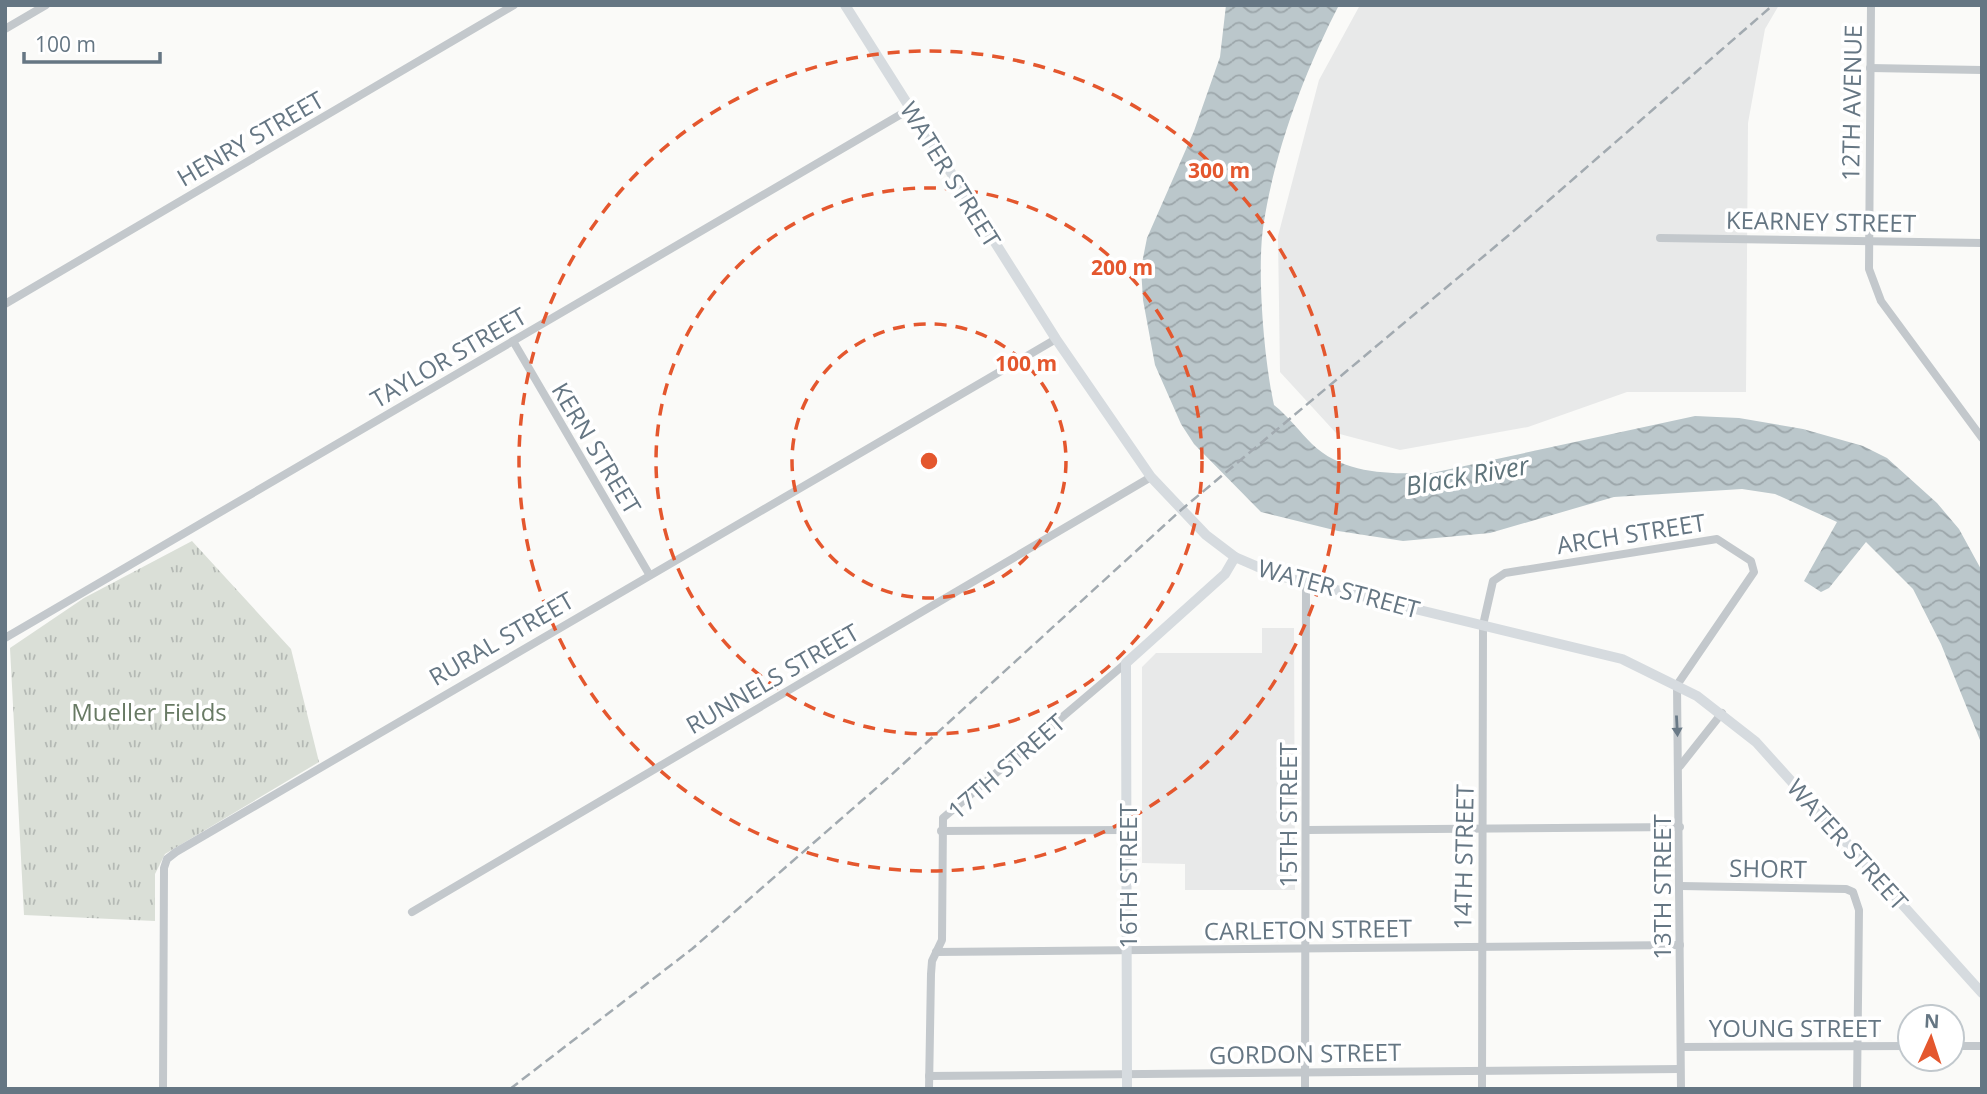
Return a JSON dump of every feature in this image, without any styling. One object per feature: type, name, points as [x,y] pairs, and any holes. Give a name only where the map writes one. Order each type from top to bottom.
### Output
[{"type":"street","points":[[5,29],[46,5]]},
{"type":"street","name":"HENRY STREET","points":[[5,304],[514,5]]},
{"type":"street","name":"WATER STREET","points":[[845,5],[1056,340],[1151,477],[1206,535],[1234,556],[1306,584],[1622,659],[1678,685],[1722,713],[1765,752],[1982,993]]},
{"type":"street","name":"12TH AVENUE","points":[[1871,5],[1869,242],[1872,285],[1881,301],[1978,424]]},
{"type":"street","points":[[1871,68],[1982,70]]},
{"type":"street","name":"TAYLOR STREET","points":[[5,638],[910,109]]},
{"type":"street","name":"KEARNEY STREET","points":[[1660,238],[1982,243]]},
{"type":"street","name":"RURAL STREET","points":[[163,1089],[164,868],[167,859],[649,574],[1056,340]]},
{"type":"street","name":"KERN STREET","points":[[513,341],[649,574]]},
{"type":"street","points":[[1978,424],[1982,438]]},
{"type":"street","name":"RUNNELS STREET","points":[[412,912],[1151,477]]},
{"type":"street","name":"ARCH STREET","points":[[1483,625],[1493,581],[1498,575],[1712,539],[1722,540],[1751,561],[1754,566],[1753,576],[1678,685]]},
{"type":"street","name":"17TH STREET","points":[[929,1089],[931,974],[942,940],[943,818],[1126,663],[1225,574],[1234,556]]},
{"type":"street","name":"15TH STREET","points":[[1305,1089],[1306,584]]},
{"type":"street","name":"14TH STREET","points":[[1482,1089],[1483,625]]},
{"type":"street","name":"16TH STREET","points":[[1126,663],[1127,1089]]},
{"type":"street","name":"13TH STREET","points":[[1678,685],[1681,1089]]},
{"type":"street","points":[[1680,766],[1722,713]]},
{"type":"street","points":[[1307,830],[1680,827]]},
{"type":"street","points":[[941,831],[1127,830]]},
{"type":"street","name":"SHORT","points":[[1681,886],[1846,889],[1853,892],[1859,910],[1857,1046]]},
{"type":"street","name":"CARLETON STREET","points":[[936,952],[1681,945]]},
{"type":"street","points":[[1857,1046],[1857,1089]]},
{"type":"street","name":"YOUNG STREET","points":[[1681,1047],[1896,1046]]},
{"type":"street","name":"GORDON STREET","points":[[929,1076],[1681,1069]]},
{"type":"shaded area","points":[[1360,5],[1779,5],[1765,29],[1748,123],[1746,392],[1627,392],[1528,427],[1400,450],[1336,433],[1280,372],[1278,236],[1319,80]]},
{"type":"shaded area","points":[[1262,628],[1294,628],[1295,890],[1185,890],[1185,864],[1142,863],[1142,667],[1156,653],[1262,653]]},
{"type":"green space","name":"Mueller Fields","points":[[192,541],[291,649],[319,762],[165,854],[155,874],[155,921],[24,915],[10,648],[84,598]]},
{"type":"water","name":"Black River","points":[[1226,5],[1339,5],[1302,85],[1292,114],[1268,199],[1261,247],[1263,316],[1274,405],[1312,444],[1338,462],[1353,467],[1384,472],[1432,473],[1695,416],[1739,418],[1803,429],[1863,446],[1887,458],[1937,503],[1959,529],[1982,571],[1982,745],[1941,644],[1913,589],[1866,542],[1829,588],[1821,592],[1804,581],[1837,522],[1775,494],[1742,489],[1614,497],[1490,533],[1403,541],[1338,531],[1261,512],[1194,444],[1181,424],[1155,365],[1143,300],[1141,268],[1147,238],[1194,131],[1220,57]]},
{"type":"railway","points":[[510,1089],[692,949],[889,777],[1181,510],[1509,235],[1773,5]]}]
